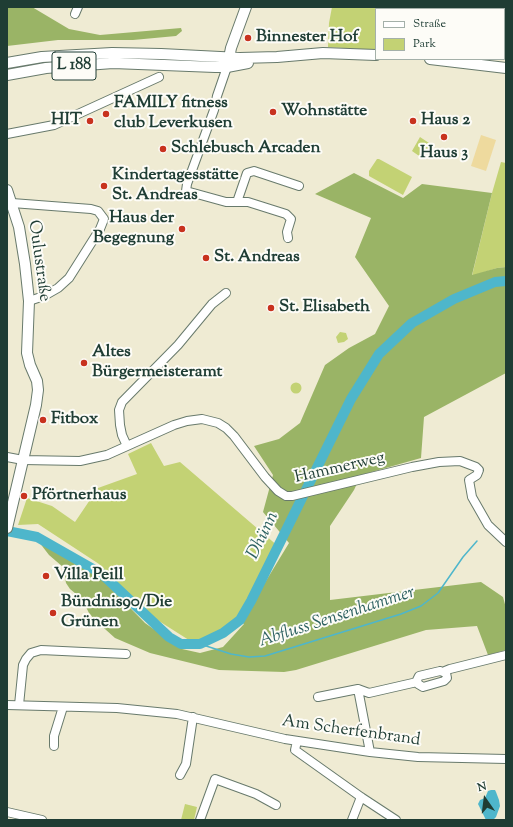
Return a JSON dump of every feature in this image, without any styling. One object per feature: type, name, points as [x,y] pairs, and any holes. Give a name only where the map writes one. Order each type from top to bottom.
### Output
[{"type":"main road","points":[[228,62],[246,7]]},
{"type":"main road","points":[[208,56],[218,53],[234,40]]},
{"type":"main road","points":[[234,40],[240,51],[255,58]]},
{"type":"main road","name":"L 188","points":[[7,63],[42,57],[112,53],[208,56],[228,62]]},
{"type":"main road","points":[[228,62],[323,53],[375,55]]},
{"type":"main road","points":[[228,62],[255,58],[277,57]]},
{"type":"main road","points":[[438,60],[506,68]]},
{"type":"main road","name":"L 188","points":[[7,75],[46,68],[113,62],[228,62]]},
{"type":"main road","name":"Oulustraße","points":[[7,190],[19,227],[25,264],[29,301],[27,353],[38,385],[36,405],[23,460]]},
{"type":"main road","points":[[8,524],[23,460]]},
{"type":"street","points":[[228,62],[214,110],[186,190],[226,202],[248,202],[286,214],[291,219],[288,238]]},
{"type":"street","points":[[7,134],[54,125],[159,77]]},
{"type":"street","points":[[236,202],[247,173],[254,171],[299,186]]},
{"type":"street","points":[[12,203],[91,209],[98,211],[104,219],[69,278],[58,288],[44,296],[29,301]]},
{"type":"street","points":[[126,446],[120,425],[119,410],[122,402],[178,345],[212,304],[226,293]]},
{"type":"street","name":"Hammerweg","points":[[7,457],[23,460],[80,461],[107,455],[174,425],[187,421],[210,420],[226,428],[234,436],[265,477],[278,491],[286,496],[292,496],[439,462],[454,461],[466,463]]},
{"type":"street","points":[[466,463],[479,470],[477,475],[469,480]]},
{"type":"street","points":[[466,463],[472,497],[477,507],[488,525],[506,542]]},
{"type":"street","points":[[20,705],[23,665],[31,654],[41,650],[126,654]]},
{"type":"street","points":[[417,682],[419,676],[440,671],[445,672],[450,669],[506,655]]},
{"type":"street","points":[[318,697],[358,689],[370,693],[417,682],[423,686],[444,682],[447,678],[445,672]]},
{"type":"street","points":[[358,689],[370,752]]},
{"type":"street","name":"Am Scherfenbrand","points":[[7,705],[117,708],[177,714],[297,741],[370,752],[418,757],[506,759]]},
{"type":"street","points":[[54,746],[54,736],[63,707]]},
{"type":"street","points":[[180,775],[186,764],[193,717]]},
{"type":"street","points":[[297,741],[295,750],[396,820]]},
{"type":"street","points":[[200,820],[215,779],[256,794],[276,805]]},
{"type":"street","points":[[352,820],[361,797]]},
{"type":"street","points":[[7,812],[42,820]]},
{"type":"green space","points":[[7,7],[32,7],[69,29],[100,35],[181,28],[182,31],[176,36],[133,40],[58,40],[7,46]]},
{"type":"green space","points":[[332,7],[420,7],[375,8],[375,50],[328,47],[329,23]]},
{"type":"green space","points":[[420,137],[430,145],[422,158],[412,151]]},
{"type":"green space","points":[[377,159],[412,177],[403,195],[369,176],[369,171]]},
{"type":"green space","points":[[501,162],[506,163],[506,267],[497,268],[472,276],[492,193]]},
{"type":"green space","points":[[354,173],[403,198],[422,184],[492,193],[472,275],[506,267],[506,373],[424,417],[421,458],[361,475],[354,490],[330,526],[330,600],[481,582],[503,597],[506,608],[506,650],[488,655],[477,626],[426,630],[296,670],[284,672],[219,670],[150,653],[115,638],[96,621],[89,613],[82,599],[70,589],[66,583],[63,567],[49,555],[39,542],[42,538],[91,568],[145,623],[182,649],[200,653],[223,647],[244,624],[241,622],[289,543],[263,512],[273,475],[254,446],[279,439],[300,423],[325,365],[349,348],[375,334],[389,306],[355,257],[371,218],[315,194]]},
{"type":"green space","points":[[340,332],[346,333],[348,339],[344,342],[338,343],[336,337]]},
{"type":"green space","points":[[294,383],[298,383],[300,384],[300,392],[294,393],[291,390],[291,386]]},
{"type":"green space","points":[[151,443],[164,466],[180,462],[279,547],[248,603],[227,632],[192,642],[151,616],[99,564],[38,524],[18,525],[27,498],[52,506],[75,522],[98,488],[137,474],[128,454]]},
{"type":"green space","points":[[185,804],[197,807],[194,820],[181,820]]},
{"type":"sand","points":[[481,135],[496,140],[486,171],[471,166]]},
{"type":"water","points":[[495,790],[500,806],[496,817],[493,820],[486,820],[478,804],[480,800],[485,798],[488,791]]},
{"type":"waterway","name":"Dhünn","points":[[7,531],[37,537],[102,574],[169,637],[181,644],[200,644],[223,633],[240,620],[251,601],[351,399],[379,354],[412,323],[454,299],[495,282],[506,281]]},
{"type":"waterway","name":"Abfluss Sensenhammer","points":[[200,644],[231,654],[249,657],[265,656],[401,614],[421,606],[438,593],[463,557],[477,541]]},
{"type":"place","name":"Binnester Hof","points":[[248,38]]},
{"type":"place","name":"Wohnstätte","points":[[273,112]]},
{"type":"place","name":"FAMILY fitness club Leverkusen","points":[[106,114]]},
{"type":"place","name":"HIT","points":[[90,121]]},
{"type":"place","name":"Haus 2","points":[[413,121]]},
{"type":"place","name":"Haus 3","points":[[444,137]]},
{"type":"place","name":"Schlebusch Arcaden","points":[[163,149]]},
{"type":"place","name":"Kindertagesstätte St. Andreas","points":[[104,186]]},
{"type":"place","name":"Haus der Begegnung","points":[[182,229]]},
{"type":"place","name":"St. Andreas","points":[[206,258]]},
{"type":"place","name":"St. Elisabeth","points":[[271,308]]},
{"type":"place","name":"Altes Bürgermeisteramt","points":[[84,363]]},
{"type":"place","name":"Fitbox","points":[[43,420]]},
{"type":"place","name":"Pförtnerhaus","points":[[24,496]]},
{"type":"place","name":"Villa Peill","points":[[46,576]]},
{"type":"place","name":"Bündnis90/Die Grünen","points":[[53,613]]}]
